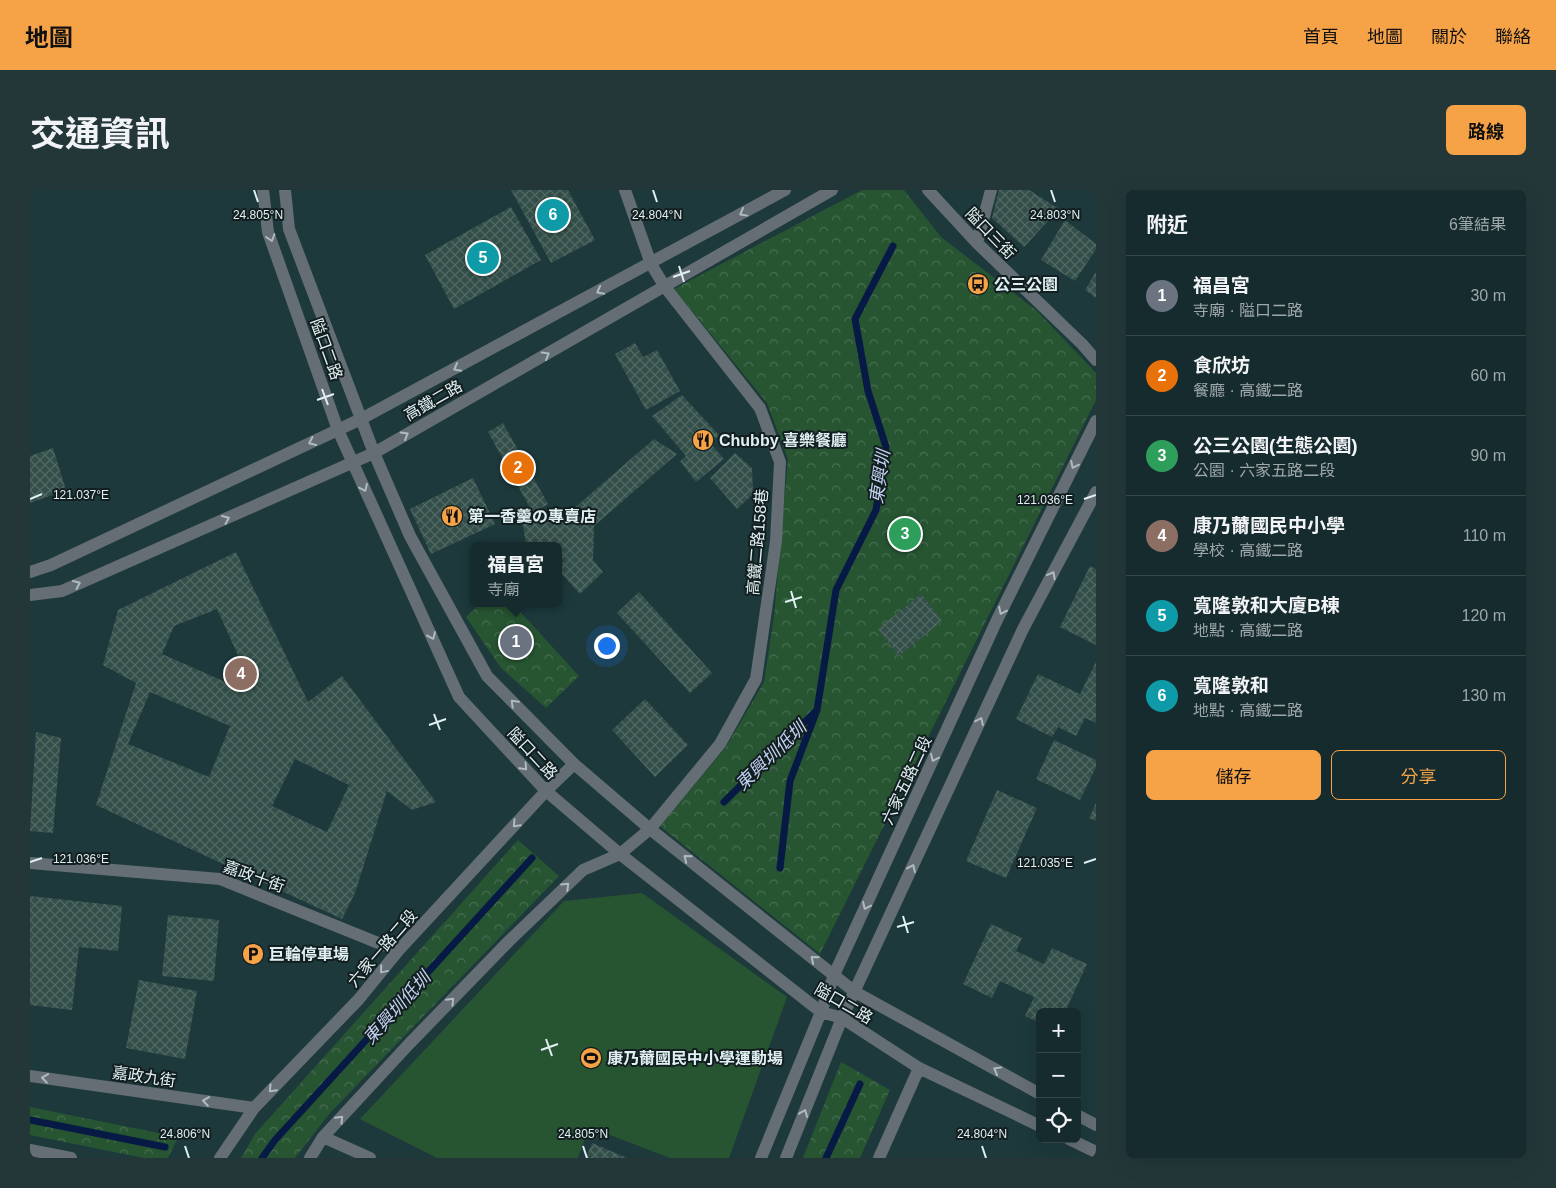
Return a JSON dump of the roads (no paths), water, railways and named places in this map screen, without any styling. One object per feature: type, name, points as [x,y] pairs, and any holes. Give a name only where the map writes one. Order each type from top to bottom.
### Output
[{"type":"street","name":"隘口二路","points":[[263,190],[268,232],[338,430],[459,697],[546,791],[620,854],[821,1012],[842,1018],[919,1068],[1036,1124]]},
{"type":"street","name":"隘口二路","points":[[285,190],[289,229],[374,453],[410,536],[487,676],[574,764],[650,829],[854,992],[1036,1092]]},
{"type":"street","name":"高鐵二路158巷","points":[[625,190],[651,264],[665,287],[760,408],[780,462],[776,541],[756,679],[720,744],[650,829]]},
{"type":"street","name":"高鐵二路","points":[[30,572],[60,560],[361,419],[785,190]]},
{"type":"street","name":"高鐵二路","points":[[30,596],[62,591],[374,453],[832,190]]},
{"type":"street","name":"隘口三街","points":[[928,190],[977,243],[1082,344],[1096,360]]},
{"type":"street","points":[[977,243],[990,190]]},
{"type":"street","name":"六家五路二段","points":[[761,1158],[821,1012],[834,975],[997,620],[1096,421]]},
{"type":"street","points":[[786,1158],[854,992],[1023,629],[1096,492]]},
{"type":"street","name":"六家一路二段","points":[[220,1158],[254,1108],[358,999],[398,951],[546,791],[574,764]]},
{"type":"street","points":[[310,1158],[323,1137],[495,955],[583,870],[620,854],[650,829]]},
{"type":"street","name":"嘉政十街","points":[[30,863],[220,879],[398,951]]},
{"type":"street","points":[[879,1158],[919,1068]]},
{"type":"street","name":"嘉政九街","points":[[30,1076],[254,1108]]},
{"type":"street","points":[[1081,1116],[1096,1125]]},
{"type":"street","points":[[323,1137],[370,1158]]},
{"type":"street","points":[[1077,1143],[1096,1153],[1094,1158]]},
{"type":"street","points":[[30,1150],[72,1158]]},
{"type":"waterway","name":"東興圳","points":[[780,868],[790,781],[817,710],[836,590],[876,510],[886,447],[868,391],[855,319],[893,246]]},
{"type":"waterway","name":"東興圳低圳","points":[[724,802],[815,712]]},
{"type":"waterway","name":"東興圳低圳","points":[[262,1158],[275,1140],[532,858]]},
{"type":"waterway","points":[[826,1158],[860,1084]]},
{"type":"waterway","points":[[30,1120],[165,1147]]},
{"type":"place","name":"寬隆敦和","points":[[553,215]]},
{"type":"place","name":"寬隆敦和大廈B棟","points":[[483,258]]},
{"type":"place","name":"公三公園","points":[[978,284]]},
{"type":"place","name":"Chubby 喜樂餐廳","points":[[703,440]]},
{"type":"place","name":"食欣坊","points":[[518,468]]},
{"type":"place","name":"第一香羹の專賣店","points":[[452,516]]},
{"type":"place","name":"公三公園(生態公園)","points":[[905,534]]},
{"type":"place","name":"福昌宮","points":[[516,642]]},
{"type":"place","name":"康乃薾國民中小學","points":[[241,674]]},
{"type":"place","name":"巨輪停車場","points":[[253,954]]},
{"type":"place","name":"康乃薾國民中小學運動場","points":[[591,1058]]}]
